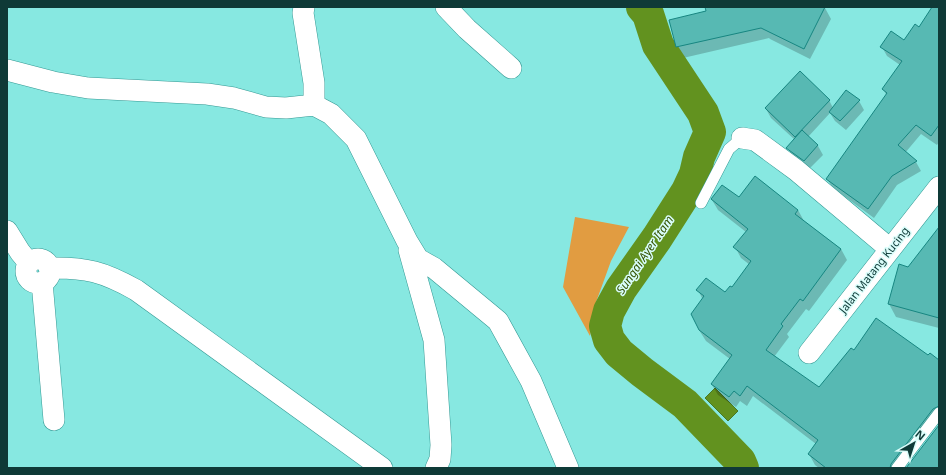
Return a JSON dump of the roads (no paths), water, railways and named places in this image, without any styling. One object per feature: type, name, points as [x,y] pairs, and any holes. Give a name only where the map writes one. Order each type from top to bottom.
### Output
[{"type":"street","points":[[304,7],[303,17],[314,83],[314,105]]},
{"type":"street","points":[[446,7],[511,68]]},
{"type":"street","points":[[7,70],[53,82],[88,88],[207,94],[234,98],[266,106],[286,108],[314,105],[331,114],[356,139],[407,241],[418,259],[434,268],[498,321],[531,381],[568,468]]},
{"type":"street","points":[[742,138],[755,140],[796,170],[890,249]]},
{"type":"street","name":"Jalan Matang Kucing","points":[[809,353],[939,187]]},
{"type":"street","points":[[7,231],[28,263],[25,272],[28,279],[36,283],[46,275],[69,267],[109,275],[136,290],[382,468]]},
{"type":"street","points":[[407,241],[434,340],[441,445],[440,459],[436,468]]},
{"type":"street","points":[[46,275],[54,420]]},
{"type":"lane","points":[[701,203],[730,149],[742,138]]},
{"type":"lane","points":[[897,468],[939,413]]},
{"type":"waterway","name":"Sungai Ayer Itam","points":[[642,7],[648,14],[658,45],[703,113],[710,132],[699,157],[695,174],[687,191],[657,238],[621,289],[609,311],[605,326],[609,340],[619,353],[685,404],[740,461],[743,468]]}]
